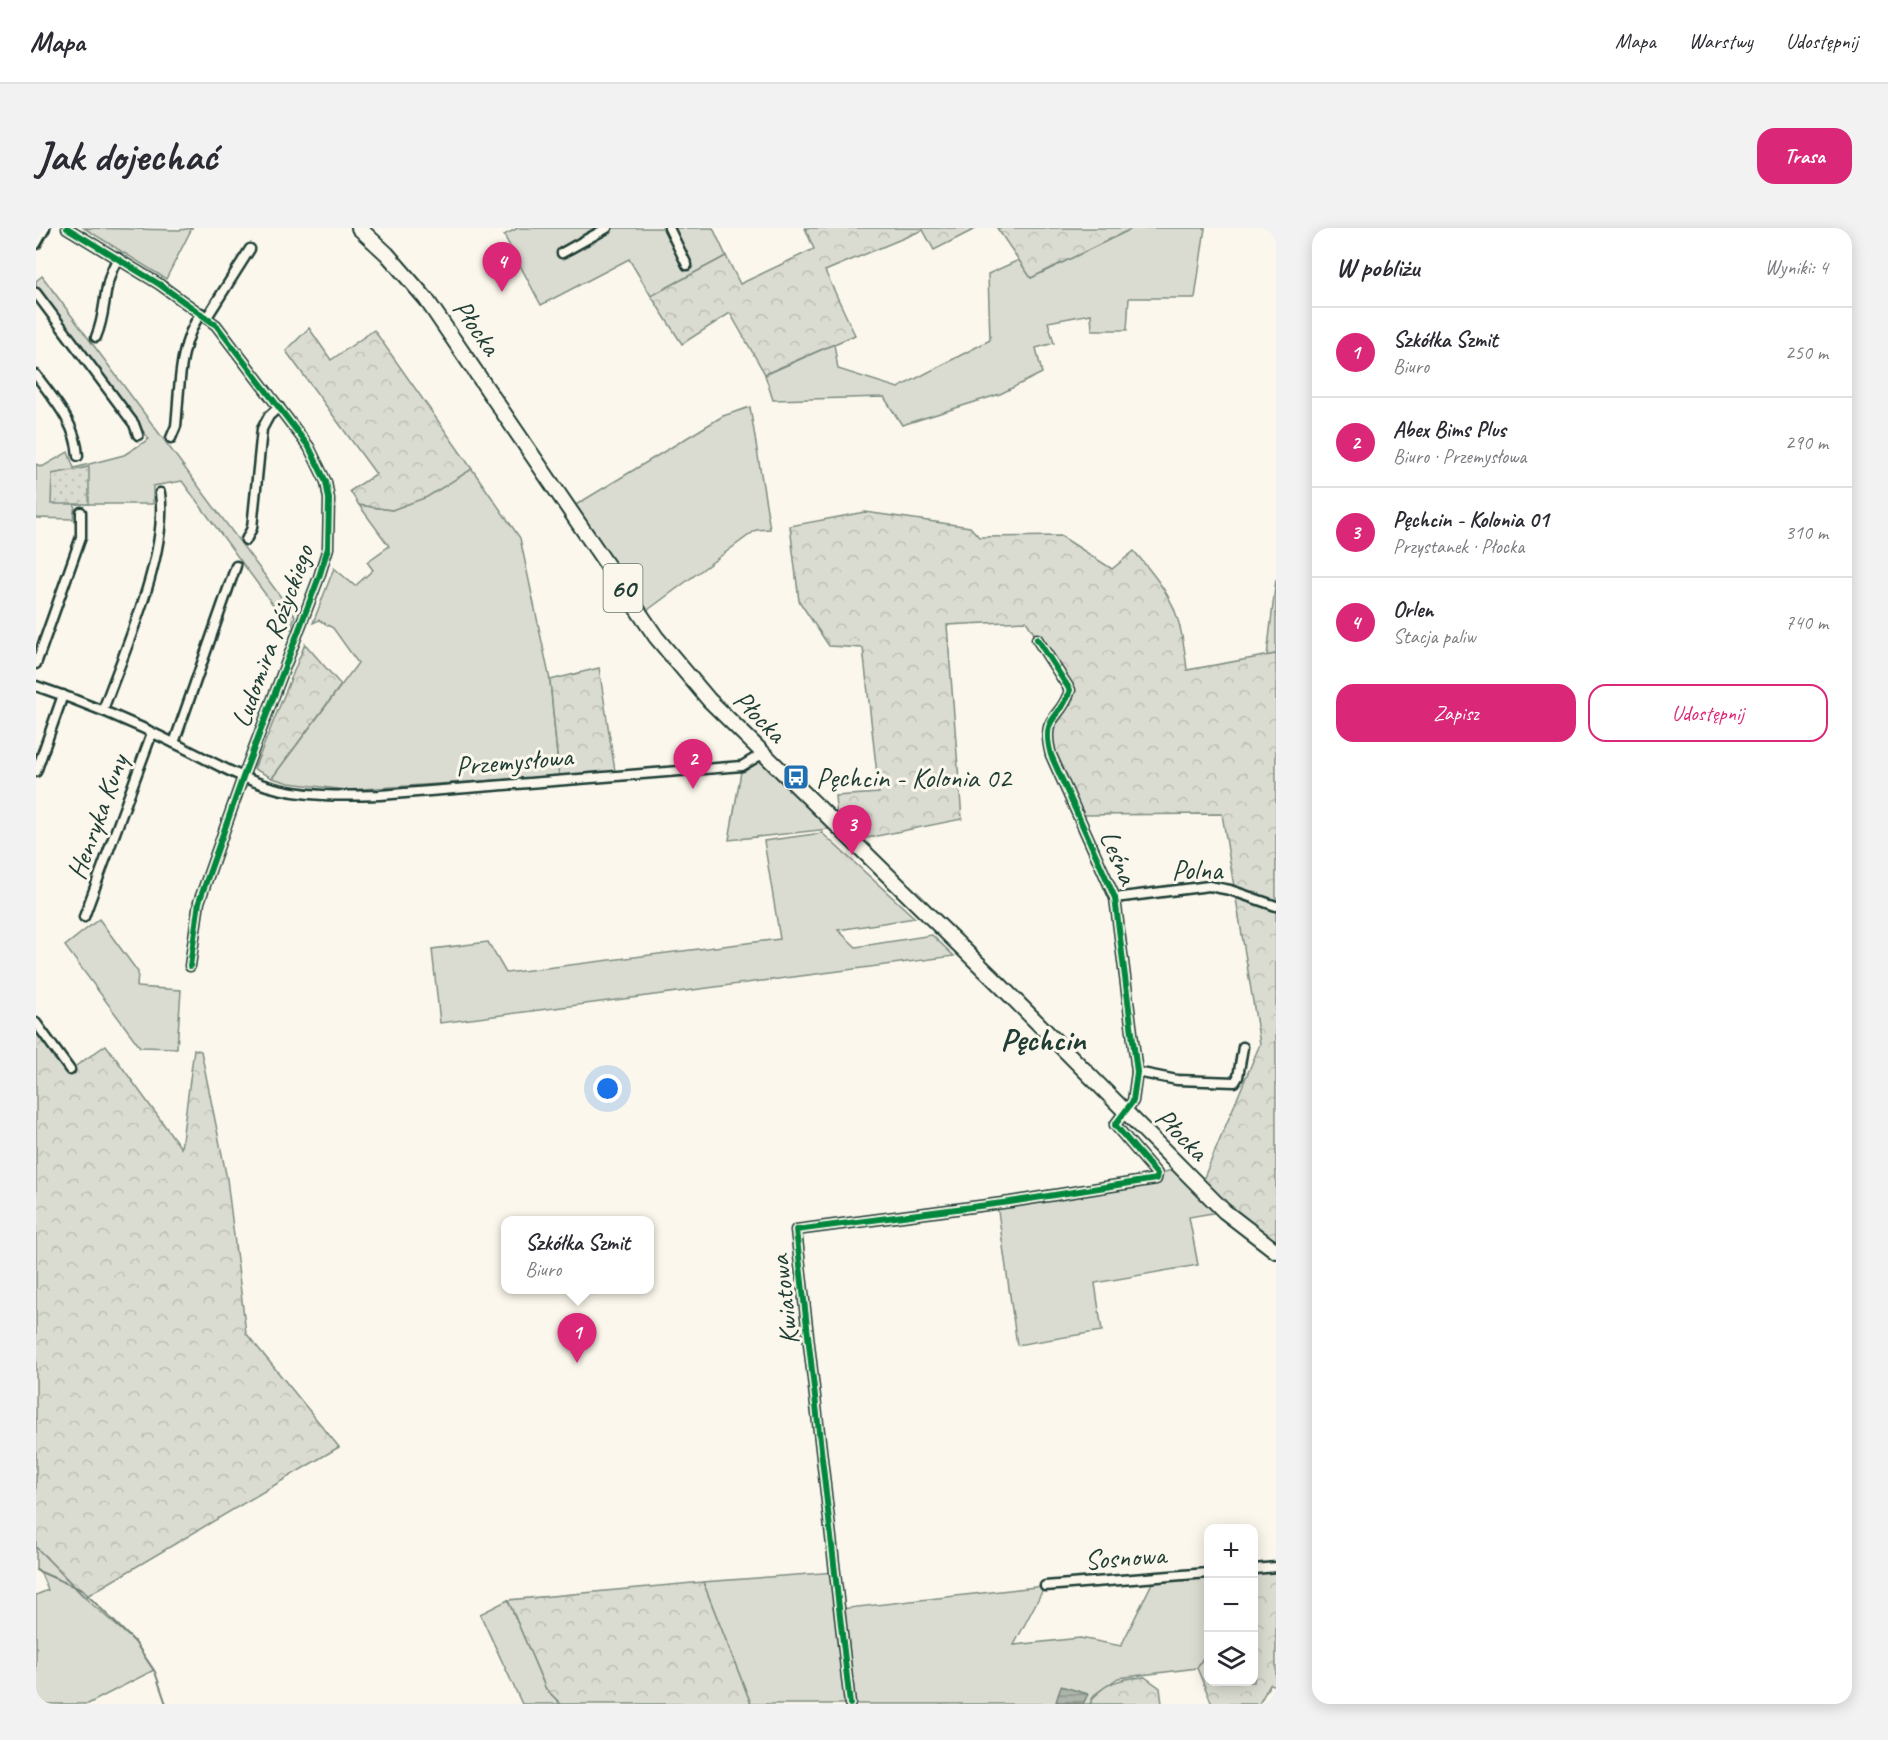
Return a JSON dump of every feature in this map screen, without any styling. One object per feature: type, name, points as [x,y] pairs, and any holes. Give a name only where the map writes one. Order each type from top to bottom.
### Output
[{"type":"main road","name":"Płocka","points":[[359,228],[393,260],[426,299],[656,637],[709,700],[1000,985],[1224,1211],[1276,1251]]},
{"type":"street","points":[[36,244],[45,228]]},
{"type":"street","name":"Ludomira Różyckiego","points":[[67,228],[118,258],[204,315],[224,335],[309,447],[326,482],[330,524],[328,548],[320,577],[243,777],[199,902],[190,966]]},
{"type":"street","points":[[562,253],[607,228]]},
{"type":"street","points":[[669,228],[687,265]]},
{"type":"street","points":[[171,438],[176,426],[185,345],[189,331],[204,315],[250,249]]},
{"type":"street","points":[[96,337],[101,325],[106,283],[118,258]]},
{"type":"street","points":[[36,293],[134,424],[138,435]]},
{"type":"street","points":[[36,375],[70,424],[77,440],[78,456]]},
{"type":"street","points":[[246,540],[252,528],[262,429],[269,416],[279,407]]},
{"type":"street","points":[[103,710],[161,537],[163,510],[160,493]]},
{"type":"street","points":[[36,664],[81,537],[81,512]]},
{"type":"street","points":[[174,743],[236,566]]},
{"type":"street","name":"Leśna","points":[[1037,639],[1070,690],[1067,699],[1047,726],[1046,739],[1115,898],[1137,1072],[1133,1101],[1124,1112]]},
{"type":"street","name":"Przemysłowa","points":[[36,686],[103,710],[267,787],[347,796],[742,766],[762,754]]},
{"type":"street","points":[[36,772],[63,695]]},
{"type":"street","name":"Henryka Kuny","points":[[84,917],[152,732]]},
{"type":"street","name":"Polna","points":[[1115,898],[1209,886],[1230,890],[1276,906]]},
{"type":"street","points":[[36,1023],[70,1070]]},
{"type":"street","points":[[1137,1072],[1177,1080],[1234,1082],[1238,1077],[1243,1047]]},
{"type":"street","name":"Kwiatowa","points":[[850,1704],[796,1230],[1152,1182],[1157,1174],[1115,1125],[1124,1112]]},
{"type":"street","points":[[1258,1569],[1276,1567]]},
{"type":"street","name":"Sosnowa","points":[[1045,1586],[1204,1573]]},
{"type":"green space","points":[[84,228],[180,230],[192,228],[166,279]]},
{"type":"green space","points":[[518,228],[713,228],[726,256],[651,296],[629,259],[541,305],[504,235]]},
{"type":"green space","points":[[805,228],[977,228],[934,250],[923,230],[825,271],[855,335],[765,374],[730,313],[682,344],[651,296],[726,256],[740,284],[814,249]]},
{"type":"green space","points":[[997,228],[1133,228],[1031,278]]},
{"type":"green space","points":[[1133,228],[1205,228],[1195,298],[1129,298],[1127,330],[1092,330],[1091,314],[1048,322],[1054,343],[1036,348],[1042,373],[1000,394],[902,425],[884,397],[773,400],[765,375],[834,344],[838,369],[898,388],[990,340],[988,274],[1019,260],[1031,278]]},
{"type":"green space","points":[[42,276],[295,616],[291,629],[182,481],[153,486],[153,504],[75,504],[73,519],[36,518],[36,464],[42,467],[68,452],[74,468],[124,455],[149,439],[36,287],[36,281]]},
{"type":"green space","points":[[309,328],[331,360],[374,330],[472,469],[427,497],[392,510],[359,505],[350,491],[376,474],[286,351]]},
{"type":"green space","points":[[750,407],[770,529],[756,530],[641,615],[569,509],[723,416]]},
{"type":"green space","points":[[89,467],[89,504],[51,504],[52,474]]},
{"type":"green space","points":[[472,469],[520,538],[550,680],[559,776],[347,790],[289,783],[272,778],[358,663],[333,628],[319,620],[313,623],[334,568],[355,586],[373,570],[367,562],[389,546],[359,505],[392,510]]},
{"type":"green space","points":[[865,512],[970,527],[979,537],[1061,536],[1112,569],[1134,551],[1166,593],[1178,618],[1187,670],[1276,654],[1276,1251],[1200,1187],[1260,1044],[1222,814],[1078,815],[1046,739],[1070,690],[1026,621],[947,625],[962,819],[852,841],[838,828],[835,796],[879,793],[863,648],[829,646],[799,601],[790,526]]},
{"type":"green space","points":[[1276,579],[1276,654],[1267,656]]},
{"type":"green space","points":[[305,644],[341,685],[272,778],[254,769]]},
{"type":"green space","points":[[599,668],[615,771],[559,776],[550,680]]},
{"type":"green space","points":[[762,754],[838,828],[729,840],[742,766]]},
{"type":"green space","points":[[822,833],[915,918],[838,930],[856,947],[932,935],[954,956],[440,1023],[432,949],[488,942],[506,973],[780,939],[764,841]]},
{"type":"green space","points":[[99,919],[138,972],[137,987],[181,990],[177,1048],[140,1047],[65,946]]},
{"type":"green space","points":[[36,1023],[70,1070],[106,1045],[181,1148],[194,1049],[201,1051],[227,1179],[246,1333],[339,1447],[85,1597],[36,1547]]},
{"type":"green space","points":[[1180,1168],[1224,1211],[1189,1217],[1198,1265],[1095,1283],[1102,1331],[1017,1345],[997,1204],[1152,1182],[1157,1174]]},
{"type":"green space","points":[[36,1547],[84,1597],[134,1641],[154,1670],[88,1704],[36,1704],[36,1595],[48,1590],[41,1574],[36,1570]]},
{"type":"green space","points":[[1276,1567],[1276,1686],[1270,1684],[1259,1704],[1212,1704],[1204,1686],[1258,1686],[1258,1569]]},
{"type":"green space","points":[[836,1572],[840,1609],[1045,1586],[1014,1645],[1080,1638],[1121,1646],[1155,1577],[1204,1573],[1204,1657],[1197,1668],[1118,1678],[1094,1695],[1090,1704],[751,1704],[703,1582]]},
{"type":"green space","points":[[703,1582],[751,1704],[561,1704],[546,1689],[508,1600]]},
{"type":"green space","points":[[508,1600],[546,1689],[561,1704],[522,1704],[480,1614]]},
{"type":"green space","points":[[1204,1657],[1204,1685],[1197,1668]]},
{"type":"green space","points":[[1145,1677],[1160,1688],[1162,1704],[1090,1704],[1106,1686]]},
{"type":"shaded area","points":[[1061,1686],[1088,1694],[1083,1704],[1056,1702]]},
{"type":"waterway","points":[[36,1570],[82,1590],[135,1642],[155,1672],[166,1704]]},
{"type":"cycle path","points":[[67,228],[159,284],[216,325],[309,447],[326,482],[329,499],[328,548],[199,902],[190,966]]},
{"type":"cycle path","points":[[850,1704],[796,1230],[1010,1202],[1156,1179],[1157,1174],[1115,1125],[1133,1101],[1137,1072],[1115,898],[1051,755],[1048,742],[1050,725],[1070,690],[1037,639]]},
{"type":"place","name":"Orlen","points":[[502,292]]},
{"type":"place","name":"Pęchcin - Kolonia 02","points":[[796,777]]},
{"type":"place","name":"Abex Bims Plus","points":[[693,789]]},
{"type":"place","name":"Pęchcin - Kolonia 01","points":[[852,855]]},
{"type":"place","name":"Szkółka Szmit","points":[[577,1363]]},
{"type":"district","name":"Pęchcin","points":[[1043,1039]]}]
